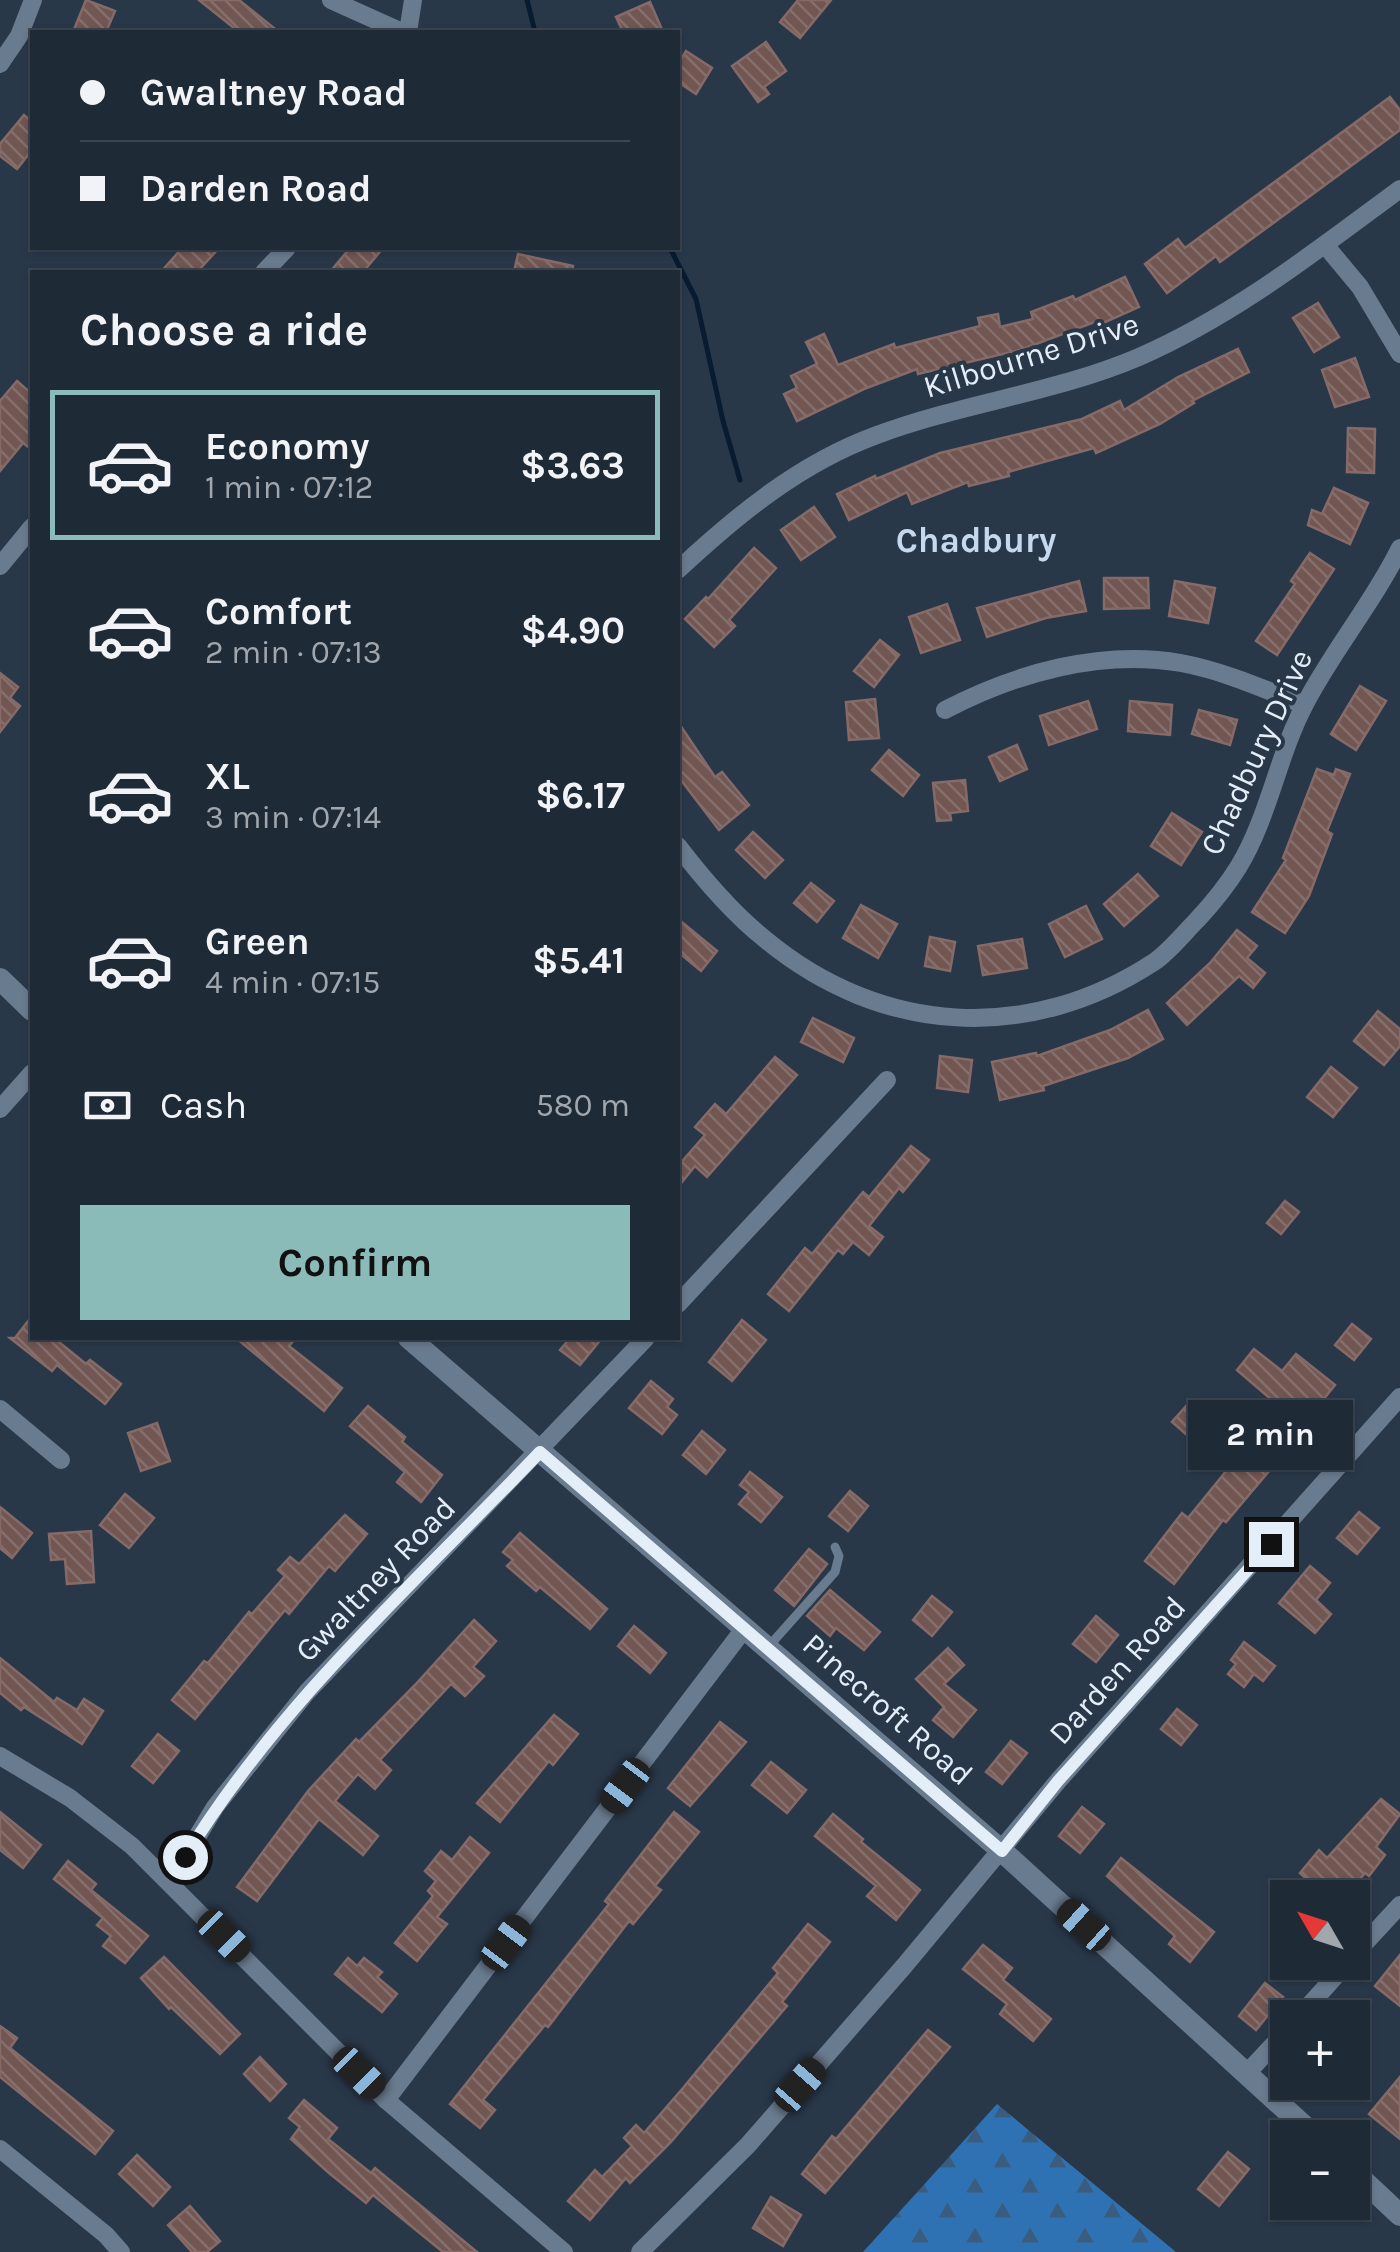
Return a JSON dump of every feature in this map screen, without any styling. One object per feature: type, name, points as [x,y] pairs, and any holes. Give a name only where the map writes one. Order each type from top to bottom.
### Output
[{"type":"street","points":[[0,64],[18,36],[32,0]]},
{"type":"street","points":[[331,0],[400,30]]},
{"type":"street","points":[[406,30],[414,0]]},
{"type":"street","name":"Kilbourne Drive","points":[[680,568],[778,486],[823,458],[891,430],[1136,359],[1198,330],[1272,285],[1400,189]]},
{"type":"street","points":[[1325,245],[1360,287],[1400,354]]},
{"type":"street","points":[[266,270],[285,250]]},
{"type":"street","points":[[0,566],[30,529]]},
{"type":"street","name":"Chadbury Drive","points":[[680,849],[711,888],[766,941],[826,980],[904,1012],[989,1020],[1054,1008],[1108,986],[1156,960],[1199,917],[1240,865],[1304,705],[1400,548]]},
{"type":"street","points":[[945,710],[986,689],[1048,670],[1114,660],[1179,663],[1237,678],[1304,705]]},
{"type":"street","points":[[0,979],[30,1008]]},
{"type":"street","points":[[0,1109],[30,1075]]},
{"type":"street","points":[[680,1302],[887,1080]]},
{"type":"street","name":"Pinecroft Road","points":[[411,1340],[1002,1851],[1298,2120]]},
{"type":"street","name":"Gwaltney Road","points":[[170,1882],[215,1807],[305,1695],[644,1340]]},
{"type":"street","name":"Darden Road","points":[[640,2252],[748,2145],[1058,1781],[1400,1397]]},
{"type":"street","points":[[0,1409],[61,1460]]},
{"type":"street","points":[[386,2100],[744,1629]]},
{"type":"street","points":[[0,1756],[70,1798],[132,1846],[386,2100],[564,2252]]},
{"type":"street","points":[[1370,1938],[1400,1905]]},
{"type":"street","points":[[1314,2000],[1332,1980]]},
{"type":"street","points":[[1248,2072],[1270,2048]]},
{"type":"street","points":[[0,2149],[106,2235],[121,2252]]},
{"type":"street","points":[[1370,2187],[1400,2215]]},
{"type":"lane","points":[[768,1648],[834,1572],[839,1556],[835,1547]]},
{"type":"green space","points":[[997,2104],[1176,2252],[863,2252]]},
{"type":"building","points":[[86,0],[115,11],[107,30],[74,30]]},
{"type":"building","points":[[199,0],[239,0],[276,30],[236,30]]},
{"type":"building","points":[[798,0],[831,0],[800,38],[780,22]]},
{"type":"building","points":[[650,2],[662,30],[622,30],[616,17]]},
{"type":"building","points":[[766,42],[786,71],[764,87],[769,94],[758,102],[732,66]]},
{"type":"building","points":[[686,51],[712,68],[696,94],[680,83],[680,61]]},
{"type":"building","points":[[1390,97],[1400,110],[1400,130],[1220,262],[1216,256],[1167,293],[1145,264],[1178,239],[1185,248]]},
{"type":"building","points":[[24,115],[30,120],[30,153],[17,169],[0,156],[0,144]]},
{"type":"building","points":[[180,250],[217,250],[199,270],[163,270]]},
{"type":"building","points":[[348,250],[381,250],[365,270],[332,270]]},
{"type":"building","points":[[518,254],[573,266],[572,270],[514,270]]},
{"type":"building","points":[[1125,277],[1139,307],[1101,324],[1100,320],[1020,350],[918,374],[917,369],[797,421],[784,394],[797,388],[791,376],[817,364],[806,342],[824,334],[838,365],[894,344],[895,348],[980,326],[978,318],[998,314],[1000,327],[1033,319],[1031,312],[1073,296],[1075,300]]},
{"type":"building","points":[[1318,303],[1339,337],[1314,352],[1293,318]]},
{"type":"building","points":[[1238,349],[1249,372],[1192,401],[1160,424],[1096,453],[1094,448],[1008,472],[1009,476],[969,486],[968,482],[912,504],[907,492],[849,520],[837,494],[940,453],[1082,419],[1120,401],[1124,410],[1178,377]]},
{"type":"building","points":[[1355,358],[1369,397],[1335,407],[1322,370]]},
{"type":"building","points":[[17,381],[30,392],[30,448],[23,443],[0,471],[0,401]]},
{"type":"building","points":[[1348,428],[1375,429],[1374,473],[1347,472]]},
{"type":"building","points":[[1334,488],[1368,503],[1350,544],[1308,525],[1312,510],[1322,514]]},
{"type":"building","points":[[814,507],[835,537],[801,560],[781,530]]},
{"type":"building","points":[[754,548],[776,568],[729,620],[735,626],[714,647],[685,619]]},
{"type":"building","points":[[1310,553],[1334,569],[1277,655],[1256,641],[1295,584],[1291,581]]},
{"type":"building","points":[[1104,578],[1148,578],[1149,608],[1104,609]]},
{"type":"building","points":[[1079,581],[1086,611],[1046,618],[987,637],[977,608]]},
{"type":"building","points":[[1175,581],[1215,588],[1208,623],[1169,616]]},
{"type":"building","points":[[947,604],[960,640],[921,653],[909,617]]},
{"type":"building","points":[[880,640],[899,655],[874,687],[854,671]]},
{"type":"building","points":[[0,673],[18,687],[10,698],[20,706],[0,732]]},
{"type":"building","points":[[1360,686],[1386,701],[1356,750],[1331,734]]},
{"type":"building","points":[[875,699],[879,738],[849,740],[846,702]]},
{"type":"building","points":[[1088,701],[1097,729],[1049,745],[1040,716]]},
{"type":"building","points":[[1130,701],[1172,705],[1170,735],[1128,731]]},
{"type":"building","points":[[1199,710],[1237,720],[1230,745],[1192,734]]},
{"type":"building","points":[[680,725],[715,777],[722,772],[749,805],[719,830],[680,779]]},
{"type":"building","points":[[1017,745],[1027,769],[1000,781],[989,757]]},
{"type":"building","points":[[889,750],[919,775],[903,796],[872,770]]},
{"type":"building","points":[[1317,769],[1334,775],[1336,769],[1350,774],[1327,831],[1332,834],[1309,896],[1285,933],[1252,912],[1286,860],[1283,858]]},
{"type":"building","points":[[965,780],[968,811],[950,813],[951,820],[937,821],[933,783]]},
{"type":"building","points":[[1172,813],[1202,832],[1181,865],[1151,846]]},
{"type":"building","points":[[753,832],[783,860],[765,878],[736,850]]},
{"type":"building","points":[[1138,874],[1158,896],[1124,926],[1104,904]]},
{"type":"building","points":[[811,883],[834,901],[817,922],[794,903]]},
{"type":"building","points":[[861,905],[897,924],[878,958],[843,938]]},
{"type":"building","points":[[1086,906],[1102,939],[1065,957],[1049,924]]},
{"type":"building","points":[[680,921],[717,951],[701,971],[680,954]]},
{"type":"building","points":[[1237,930],[1257,946],[1247,958],[1265,973],[1253,988],[1239,976],[1187,1025],[1167,1003],[1210,963]]},
{"type":"building","points":[[930,937],[955,942],[950,971],[925,966]]},
{"type":"building","points":[[1022,939],[1027,968],[983,975],[978,946]]},
{"type":"building","points":[[1148,1010],[1163,1039],[1128,1058],[1043,1086],[1044,1090],[1000,1100],[992,1062],[1036,1053],[1037,1056],[1110,1030]]},
{"type":"building","points":[[1378,1011],[1400,1029],[1400,1046],[1384,1065],[1354,1041]]},
{"type":"building","points":[[813,1018],[854,1038],[843,1062],[801,1042]]},
{"type":"building","points":[[940,1056],[972,1060],[968,1092],[937,1088]]},
{"type":"building","points":[[775,1057],[797,1075],[707,1177],[695,1166],[680,1185],[680,1164],[705,1135],[695,1127],[715,1104],[726,1114]]},
{"type":"building","points":[[1331,1067],[1357,1088],[1333,1117],[1307,1097]]},
{"type":"building","points":[[911,1146],[929,1160],[903,1192],[899,1188],[869,1226],[883,1237],[869,1255],[853,1242],[843,1254],[838,1250],[789,1311],[768,1294],[805,1248],[812,1254],[863,1192],[869,1197]]},
{"type":"building","points":[[1285,1201],[1299,1212],[1281,1234],[1267,1223]]},
{"type":"building","points":[[30,1319],[30,1340],[56,1340],[86,1364],[90,1360],[121,1384],[105,1404],[57,1365],[52,1371],[10,1338],[15,1338]]},
{"type":"building","points":[[742,1320],[766,1340],[732,1381],[709,1362]]},
{"type":"building","points":[[1352,1324],[1371,1339],[1354,1360],[1335,1345]]},
{"type":"building","points":[[238,1340],[294,1340],[289,1346],[342,1388],[324,1411]]},
{"type":"building","points":[[568,1340],[600,1340],[580,1365],[560,1350]]},
{"type":"building","points":[[1254,1349],[1282,1371],[1296,1354],[1335,1385],[1302,1426],[1237,1370]]},
{"type":"building","points":[[651,1381],[673,1399],[667,1407],[677,1415],[662,1434],[629,1408]]},
{"type":"building","points":[[1187,1405],[1225,1438],[1234,1428],[1275,1464],[1226,1522],[1223,1520],[1174,1584],[1145,1561],[1182,1513],[1188,1518],[1227,1470],[1172,1422]]},
{"type":"building","points":[[368,1406],[405,1437],[402,1442],[442,1475],[421,1502],[397,1482],[405,1472],[350,1426]]},
{"type":"building","points":[[157,1423],[170,1461],[141,1471],[128,1433]]},
{"type":"building","points":[[702,1431],[725,1450],[706,1474],[683,1455]]},
{"type":"building","points":[[750,1472],[782,1497],[761,1522],[739,1504],[749,1492],[740,1485]]},
{"type":"building","points":[[850,1491],[868,1506],[848,1531],[829,1516]]},
{"type":"building","points":[[125,1494],[154,1518],[129,1548],[100,1525]]},
{"type":"building","points":[[0,1507],[32,1533],[12,1558],[0,1548]]},
{"type":"building","points":[[1359,1512],[1379,1528],[1357,1554],[1337,1538]]},
{"type":"building","points":[[345,1515],[367,1534],[335,1571],[329,1566],[289,1614],[285,1610],[195,1719],[172,1700],[285,1576],[278,1570],[290,1557],[299,1564]]},
{"type":"building","points":[[91,1531],[94,1582],[67,1584],[65,1559],[51,1560],[49,1534]]},
{"type":"building","points":[[520,1533],[607,1609],[590,1629],[540,1587],[536,1591],[507,1566],[513,1560],[503,1552]]},
{"type":"building","points":[[809,1549],[827,1564],[794,1606],[775,1590]]},
{"type":"building","points":[[1310,1566],[1330,1583],[1316,1600],[1331,1614],[1315,1633],[1279,1603]]},
{"type":"building","points":[[830,1590],[880,1632],[864,1650],[836,1628],[830,1636],[807,1616]]},
{"type":"building","points":[[932,1596],[952,1612],[932,1636],[913,1620]]},
{"type":"building","points":[[1096,1616],[1118,1635],[1096,1662],[1073,1644]]},
{"type":"building","points":[[474,1620],[496,1641],[473,1667],[484,1676],[465,1696],[451,1684],[380,1760],[391,1770],[375,1789],[358,1774],[335,1801],[378,1836],[363,1855],[319,1819],[257,1901],[237,1887],[308,1791]]},
{"type":"building","points":[[634,1626],[666,1653],[650,1673],[618,1646]]},
{"type":"building","points":[[1244,1642],[1275,1666],[1263,1681],[1254,1674],[1244,1687],[1228,1674],[1236,1664],[1231,1660]]},
{"type":"building","points":[[948,1648],[964,1665],[944,1684],[976,1710],[953,1737],[933,1720],[944,1707],[916,1679]]},
{"type":"building","points":[[0,1658],[54,1702],[57,1698],[77,1710],[84,1699],[103,1711],[82,1744],[24,1707],[21,1710],[0,1693]]},
{"type":"building","points":[[1177,1709],[1197,1725],[1181,1745],[1161,1729]]},
{"type":"building","points":[[554,1715],[578,1734],[553,1765],[549,1761],[500,1822],[477,1803]]},
{"type":"building","points":[[720,1722],[746,1742],[690,1806],[668,1788]]},
{"type":"building","points":[[158,1734],[179,1751],[153,1783],[132,1766]]},
{"type":"building","points":[[1011,1741],[1027,1753],[1002,1784],[986,1772]]},
{"type":"building","points":[[771,1762],[806,1790],[787,1813],[752,1785]]},
{"type":"building","points":[[1381,1799],[1400,1814],[1376,1847],[1385,1855],[1369,1876],[1365,1873],[1359,1880],[1308,1880],[1300,1873],[1319,1850],[1327,1858]]},
{"type":"building","points":[[1082,1807],[1104,1824],[1080,1853],[1059,1836]]},
{"type":"building","points":[[0,1812],[41,1845],[23,1868],[0,1850]]},
{"type":"building","points":[[674,1812],[699,1832],[655,1886],[661,1890],[633,1924],[629,1921],[548,2027],[545,2025],[483,2100],[495,2110],[480,2128],[450,2104],[609,1904],[605,1901]]},
{"type":"building","points":[[833,1814],[920,1890],[896,1920],[867,1896],[876,1886],[815,1836]]},
{"type":"building","points":[[470,1837],[489,1853],[437,1917],[447,1924],[417,1961],[395,1943],[433,1896],[428,1891],[436,1881],[425,1871],[441,1851],[452,1860]]},
{"type":"building","points":[[1121,1858],[1214,1932],[1190,1962],[1169,1944],[1175,1936],[1107,1876]]},
{"type":"building","points":[[68,1861],[96,1884],[91,1890],[148,1936],[125,1963],[103,1946],[111,1936],[97,1925],[103,1918],[54,1879]]},
{"type":"building","points":[[808,1924],[830,1942],[782,2002],[787,2006],[671,2142],[630,2183],[626,2178],[590,2220],[568,2201],[595,2170],[602,2177],[632,2146],[624,2138],[636,2125],[644,2133],[683,2088],[778,1973],[773,1968]]},
{"type":"building","points":[[983,1945],[1012,1968],[1003,1980],[1051,2019],[1033,2041],[1000,2014],[1007,2004],[963,1969]]},
{"type":"building","points":[[1400,1955],[1400,2006],[1375,1986]]},
{"type":"building","points":[[164,1957],[240,2034],[220,2054],[141,1978]]},
{"type":"building","points":[[348,1958],[357,1966],[364,1958],[382,1972],[377,1977],[397,1994],[382,2012],[335,1974]]},
{"type":"building","points":[[1265,1983],[1283,1997],[1270,2000],[1270,2013],[1256,2030],[1239,2016]]},
{"type":"building","points":[[0,2026],[17,2038],[10,2048],[113,2131],[95,2154],[0,2077]]},
{"type":"building","points":[[928,2030],[950,2047],[825,2193],[802,2174]]},
{"type":"building","points":[[260,2057],[286,2084],[270,2101],[244,2074]]},
{"type":"building","points":[[1400,2077],[1400,2139],[1369,2114]]},
{"type":"building","points":[[304,2100],[337,2128],[328,2139],[371,2173],[375,2168],[477,2252],[443,2252],[373,2195],[366,2203],[329,2173],[291,2139],[300,2127],[289,2118]]},
{"type":"building","points":[[1228,2152],[1249,2169],[1219,2206],[1198,2189]]},
{"type":"building","points":[[137,2155],[170,2187],[153,2206],[119,2174]]},
{"type":"building","points":[[771,2197],[801,2215],[783,2246],[753,2228]]},
{"type":"building","points":[[190,2206],[220,2241],[207,2252],[192,2252],[168,2225]]},
{"type":"waterway","points":[[527,0],[534,30]]},
{"type":"waterway","points":[[671,250],[696,299],[740,480]]},
{"type":"district","name":"Chadbury","points":[[976,540]]},
{"type":"route","points":[[185,1857],[215,1807],[305,1695],[540,1452],[1002,1851],[1058,1781],[1271,1544]]}]
